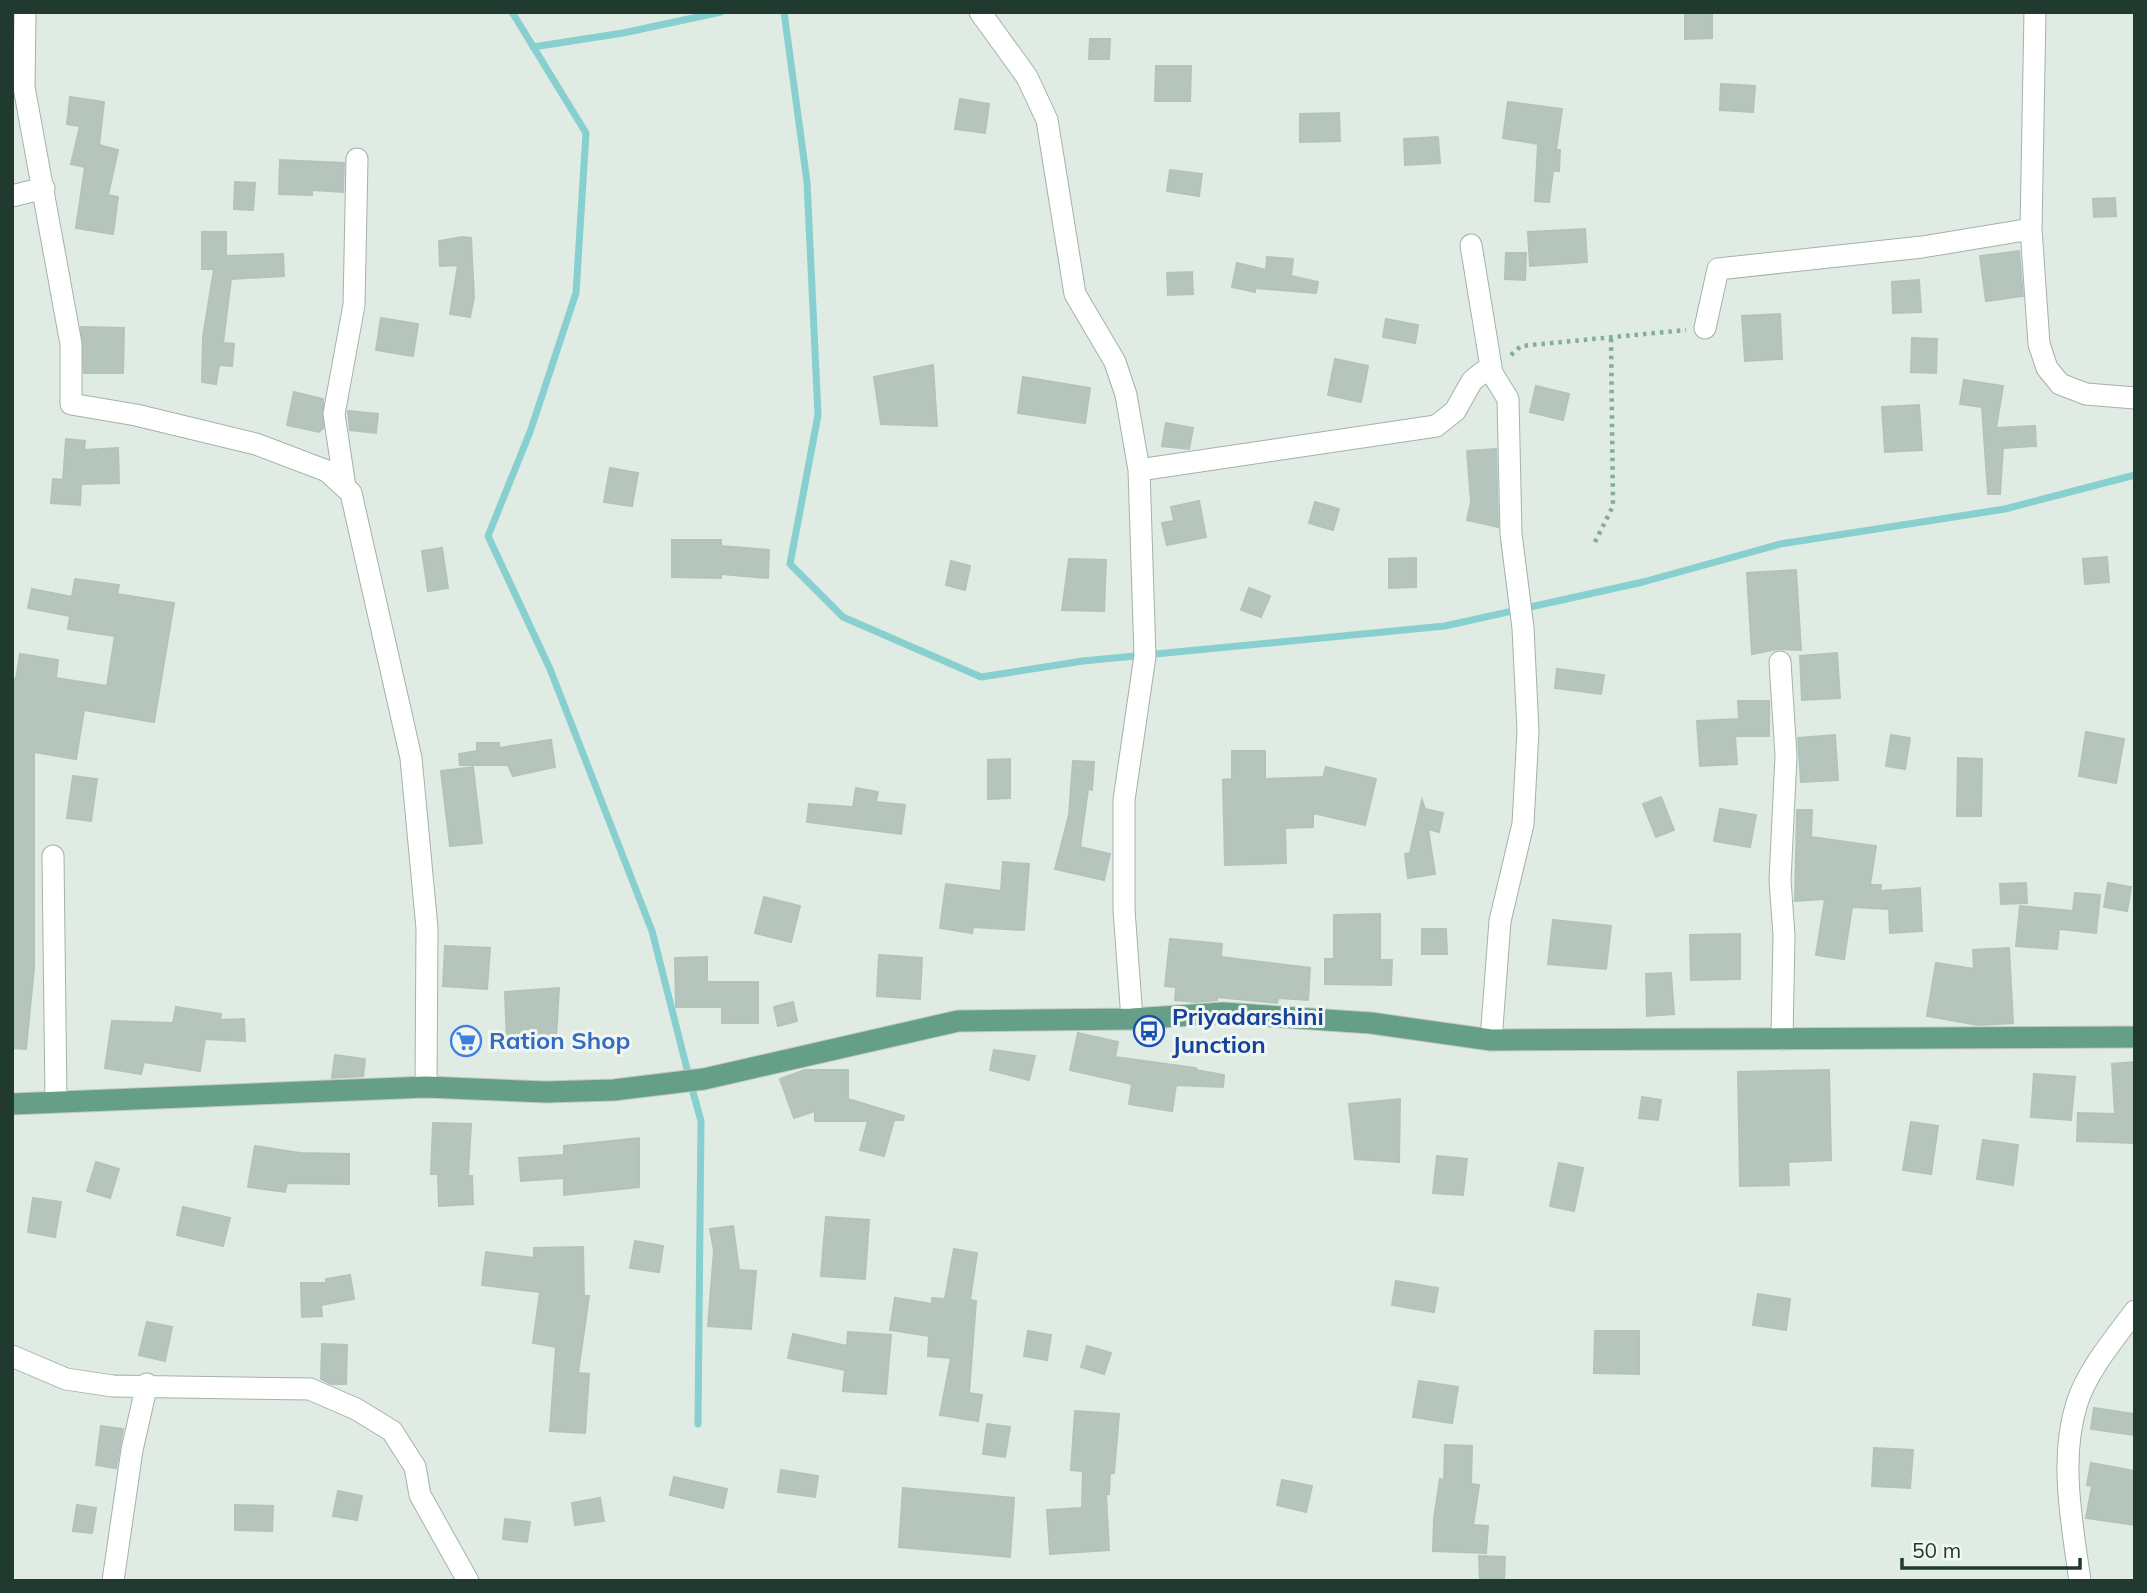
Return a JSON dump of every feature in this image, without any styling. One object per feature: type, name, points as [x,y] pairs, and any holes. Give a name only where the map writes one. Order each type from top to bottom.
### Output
[{"type":"main road","points":[[12,1104],[426,1087],[546,1092],[614,1090],[704,1079],[958,1021],[1132,1019],[1223,1013],[1371,1023],[1491,1040],[2135,1037]]},
{"type":"street","points":[[25,12],[24,87],[71,344],[71,404],[136,415],[256,444],[327,471],[351,492],[411,758],[427,928],[426,1087]]},
{"type":"street","points":[[980,12],[1027,77],[1047,121],[1075,293],[1115,362],[1126,395],[1139,470],[1145,656],[1124,800],[1124,910],[1132,1019]]},
{"type":"street","points":[[2035,12],[2031,229],[2039,344],[2047,368],[2060,384],[2086,394],[2135,398]]},
{"type":"street","points":[[345,487],[334,415],[354,305],[357,159]]},
{"type":"street","points":[[12,196],[44,188]]},
{"type":"street","points":[[1705,328],[1718,269],[1922,247],[2031,229]]},
{"type":"street","points":[[1471,245],[1492,373],[1508,399],[1511,534],[1523,628],[1528,730],[1523,824],[1500,920],[1491,1040]]},
{"type":"street","points":[[1139,470],[1436,426],[1455,411],[1472,381],[1483,372],[1492,373]]},
{"type":"street","points":[[1780,662],[1786,756],[1780,880],[1784,935],[1782,1039]]},
{"type":"street","points":[[53,856],[56,1101]]},
{"type":"street","points":[[2080,1581],[2070,1491],[2068,1437],[2078,1400],[2135,1311]]},
{"type":"street","points":[[12,1356],[66,1379],[113,1385],[310,1389],[356,1409],[392,1432],[415,1467],[420,1495],[468,1581]]},
{"type":"street","points":[[113,1581],[132,1450],[147,1384]]},
{"type":"path","points":[[1492,373],[1521,346],[1705,328]]},
{"type":"path","points":[[1595,542],[1613,506],[1611,337]]},
{"type":"building","points":[[1685,12],[1712,12],[1712,38],[1685,39]]},
{"type":"building","points":[[1090,39],[1110,39],[1109,59],[1089,59]]},
{"type":"building","points":[[1156,66],[1191,66],[1190,101],[1155,101]]},
{"type":"building","points":[[1721,84],[1755,86],[1753,112],[1720,110]]},
{"type":"building","points":[[70,97],[104,102],[99,145],[118,150],[108,195],[118,197],[113,234],[76,228],[85,167],[71,164],[80,126],[67,124]]},
{"type":"building","points":[[960,99],[989,104],[985,133],[955,129]]},
{"type":"building","points":[[1508,102],[1562,109],[1556,150],[1560,150],[1559,171],[1553,171],[1549,202],[1535,201],[1538,144],[1503,138]]},
{"type":"building","points":[[1339,113],[1340,141],[1300,142],[1300,114]]},
{"type":"building","points":[[1438,137],[1440,163],[1405,165],[1404,139]]},
{"type":"building","points":[[280,160],[344,163],[343,192],[312,190],[312,195],[279,194]]},
{"type":"building","points":[[1170,170],[1202,174],[1199,196],[1167,191]]},
{"type":"building","points":[[235,182],[255,183],[253,210],[234,209]]},
{"type":"building","points":[[2115,198],[2116,216],[2094,217],[2093,199]]},
{"type":"building","points":[[1585,229],[1587,262],[1530,266],[1528,232]]},
{"type":"building","points":[[202,232],[226,232],[226,256],[283,254],[284,276],[231,279],[223,343],[234,344],[232,366],[219,365],[216,384],[202,382],[203,337],[214,269],[202,269]]},
{"type":"building","points":[[471,238],[474,297],[470,317],[450,314],[458,265],[440,266],[439,241]]},
{"type":"building","points":[[2019,251],[2023,296],[1986,301],[1980,256]]},
{"type":"building","points":[[1506,253],[1526,253],[1525,280],[1505,279]]},
{"type":"building","points":[[1267,257],[1293,259],[1291,276],[1318,282],[1316,293],[1255,288],[1255,292],[1232,287],[1237,263],[1266,270]]},
{"type":"building","points":[[1192,272],[1193,294],[1168,295],[1167,273]]},
{"type":"building","points":[[1919,280],[1921,312],[1893,313],[1892,282]]},
{"type":"building","points":[[1780,314],[1782,359],[1745,361],[1742,316]]},
{"type":"building","points":[[381,318],[418,324],[413,356],[376,350]]},
{"type":"building","points":[[1386,319],[1418,325],[1415,343],[1383,337]]},
{"type":"building","points":[[81,327],[124,328],[123,373],[84,373]]},
{"type":"building","points":[[1912,338],[1937,339],[1936,373],[1911,372]]},
{"type":"building","points":[[1335,359],[1368,366],[1361,402],[1328,395]]},
{"type":"building","points":[[933,365],[937,426],[881,424],[874,377]]},
{"type":"building","points":[[1023,377],[1090,388],[1085,423],[1018,413]]},
{"type":"building","points":[[1964,380],[2003,386],[1996,428],[2035,426],[2036,446],[2003,448],[2000,494],[1988,494],[1982,407],[1960,404]]},
{"type":"building","points":[[1536,386],[1569,394],[1563,420],[1530,412]]},
{"type":"building","points":[[294,392],[323,399],[323,428],[319,432],[287,425]]},
{"type":"building","points":[[1919,405],[1922,450],[1885,452],[1882,407]]},
{"type":"building","points":[[348,411],[378,414],[376,433],[350,430]]},
{"type":"building","points":[[1166,423],[1193,428],[1189,449],[1162,446]]},
{"type":"building","points":[[66,439],[85,441],[84,450],[118,448],[119,483],[81,484],[80,505],[51,503],[53,479],[63,480]]},
{"type":"building","points":[[1496,449],[1498,527],[1467,520],[1471,502],[1467,451]]},
{"type":"building","points":[[610,468],[638,473],[632,506],[604,502]]},
{"type":"building","points":[[1199,501],[1206,537],[1167,545],[1162,523],[1174,521],[1171,507]]},
{"type":"building","points":[[1315,502],[1339,509],[1333,530],[1309,523]]},
{"type":"building","points":[[672,540],[721,540],[721,546],[769,550],[768,578],[721,574],[721,578],[672,577]]},
{"type":"building","points":[[442,548],[448,588],[428,591],[422,551]]},
{"type":"building","points":[[2107,557],[2109,582],[2085,584],[2083,559]]},
{"type":"building","points":[[1416,558],[1416,587],[1389,588],[1389,559]]},
{"type":"building","points":[[1069,559],[1106,560],[1104,611],[1062,610]]},
{"type":"building","points":[[951,561],[970,566],[965,590],[946,585]]},
{"type":"building","points":[[1796,570],[1801,650],[1778,649],[1752,654],[1747,573]]},
{"type":"building","points":[[75,579],[119,585],[117,594],[174,603],[154,722],[84,710],[76,759],[34,752],[34,968],[26,1049],[12,1048],[12,679],[16,679],[20,654],[58,660],[56,678],[107,686],[115,636],[68,629],[70,616],[28,608],[32,589],[72,597]]},
{"type":"building","points":[[1249,588],[1270,596],[1261,617],[1241,610]]},
{"type":"building","points":[[1837,653],[1840,698],[1802,700],[1800,656]]},
{"type":"building","points":[[1557,669],[1604,675],[1601,694],[1555,688]]},
{"type":"building","points":[[1738,701],[1769,701],[1769,736],[1735,736],[1737,764],[1700,766],[1697,721],[1739,719]]},
{"type":"building","points":[[2086,732],[2124,739],[2116,783],[2079,776]]},
{"type":"building","points":[[1835,735],[1838,780],[1801,782],[1798,738]]},
{"type":"building","points":[[1891,735],[1910,738],[1905,769],[1886,766]]},
{"type":"building","points":[[551,740],[555,767],[513,776],[508,765],[460,765],[459,754],[477,751],[477,743],[499,743],[499,748]]},
{"type":"building","points":[[1232,751],[1265,751],[1265,779],[1323,777],[1326,767],[1376,779],[1365,825],[1313,813],[1313,827],[1285,828],[1286,863],[1225,865],[1223,780],[1232,779]]},
{"type":"building","points":[[1958,758],[1982,759],[1981,816],[1957,816]]},
{"type":"building","points":[[1010,759],[1010,798],[988,799],[988,760]]},
{"type":"building","points":[[1073,761],[1094,762],[1092,790],[1088,789],[1080,847],[1110,854],[1104,880],[1055,869],[1069,815]]},
{"type":"building","points":[[473,767],[482,843],[450,846],[441,771]]},
{"type":"building","points":[[73,776],[97,779],[91,821],[67,818]]},
{"type":"building","points":[[856,788],[878,792],[876,802],[905,805],[901,834],[807,822],[809,804],[853,807]]},
{"type":"building","points":[[1661,797],[1674,830],[1656,837],[1643,804]]},
{"type":"building","points":[[1422,800],[1425,809],[1443,813],[1439,832],[1428,829],[1435,874],[1408,878],[1405,854],[1410,853]]},
{"type":"building","points":[[1720,809],[1756,815],[1750,847],[1714,841]]},
{"type":"building","points":[[1797,810],[1812,810],[1811,837],[1876,846],[1870,885],[1881,885],[1880,891],[1920,888],[1922,931],[1890,933],[1889,909],[1852,907],[1844,959],[1816,955],[1825,899],[1795,901]]},
{"type":"building","points":[[1003,862],[1029,864],[1024,930],[973,927],[972,933],[940,928],[946,884],[1001,891]]},
{"type":"building","points":[[2026,883],[2027,903],[2001,904],[2000,884]]},
{"type":"building","points":[[2108,883],[2131,887],[2127,911],[2104,907]]},
{"type":"building","points":[[2075,893],[2100,895],[2096,933],[2059,929],[2057,949],[2016,946],[2020,906],[2073,911]]},
{"type":"building","points":[[764,897],[800,906],[791,942],[755,933]]},
{"type":"building","points":[[1380,914],[1380,960],[1392,960],[1391,985],[1325,984],[1325,959],[1334,959],[1334,915]]},
{"type":"building","points":[[1553,920],[1611,926],[1606,969],[1548,964]]},
{"type":"building","points":[[1422,929],[1446,929],[1447,954],[1422,954]]},
{"type":"building","points":[[1740,934],[1740,979],[1691,980],[1690,935]]},
{"type":"building","points":[[1170,939],[1222,944],[1221,957],[1310,968],[1308,1000],[1278,998],[1277,1003],[1217,997],[1217,1000],[1196,1002],[1175,1000],[1176,987],[1165,986]]},
{"type":"building","points":[[445,946],[490,948],[487,989],[443,986]]},
{"type":"building","points":[[2009,948],[2013,1023],[1978,1025],[1927,1016],[1936,963],[1974,969],[1973,950]]},
{"type":"building","points":[[879,955],[922,958],[920,999],[877,996]]},
{"type":"building","points":[[707,957],[707,982],[758,982],[758,1023],[722,1023],[722,1007],[676,1007],[675,958]]},
{"type":"building","points":[[1671,973],[1674,1014],[1647,1016],[1646,974]]},
{"type":"building","points":[[559,988],[556,1039],[507,1043],[505,992]]},
{"type":"building","points":[[793,1002],[797,1021],[778,1026],[774,1007]]},
{"type":"building","points":[[176,1007],[221,1014],[220,1020],[244,1019],[245,1041],[205,1039],[200,1071],[144,1062],[141,1074],[105,1068],[112,1021],[173,1023]]},
{"type":"building","points":[[1078,1033],[1118,1042],[1115,1057],[1196,1068],[1224,1075],[1223,1087],[1176,1085],[1172,1111],[1129,1104],[1132,1084],[1070,1070]]},
{"type":"building","points":[[994,1050],[1035,1056],[1029,1080],[990,1070]]},
{"type":"building","points":[[335,1055],[365,1059],[363,1076],[332,1078]]},
{"type":"building","points":[[2135,1062],[2135,1143],[2077,1141],[2078,1113],[2115,1114],[2112,1064]]},
{"type":"building","points":[[805,1070],[848,1070],[848,1099],[904,1116],[903,1120],[894,1120],[884,1156],[860,1150],[868,1121],[815,1121],[815,1111],[794,1118],[780,1079]]},
{"type":"building","points":[[1829,1070],[1831,1160],[1788,1162],[1789,1185],[1740,1186],[1738,1072]]},
{"type":"building","points":[[2034,1074],[2075,1077],[2071,1120],[2031,1117]]},
{"type":"building","points":[[1642,1097],[1661,1100],[1658,1120],[1639,1118]]},
{"type":"building","points":[[1400,1099],[1399,1162],[1355,1159],[1349,1104]]},
{"type":"building","points":[[1911,1122],[1938,1126],[1931,1174],[1903,1170]]},
{"type":"building","points":[[433,1123],[471,1124],[468,1176],[472,1176],[473,1204],[439,1206],[438,1174],[431,1174]]},
{"type":"building","points":[[639,1138],[639,1187],[564,1195],[564,1178],[521,1181],[519,1158],[564,1155],[564,1146]]},
{"type":"building","points":[[1983,1140],[2018,1145],[2013,1185],[1977,1179]]},
{"type":"building","points":[[255,1146],[300,1153],[349,1154],[349,1184],[287,1183],[285,1192],[248,1187]]},
{"type":"building","points":[[1437,1156],[1467,1159],[1463,1195],[1433,1193]]},
{"type":"building","points":[[96,1162],[119,1169],[110,1198],[87,1191]]},
{"type":"building","points":[[1559,1163],[1583,1168],[1574,1211],[1550,1206]]},
{"type":"building","points":[[33,1198],[61,1202],[55,1237],[28,1232]]},
{"type":"building","points":[[183,1207],[230,1218],[223,1246],[177,1235]]},
{"type":"building","points":[[826,1217],[869,1220],[865,1279],[821,1276]]},
{"type":"building","points":[[733,1226],[739,1270],[756,1271],[751,1329],[708,1326],[714,1250],[710,1229]]},
{"type":"building","points":[[635,1241],[663,1246],[659,1272],[630,1268]]},
{"type":"building","points":[[583,1247],[584,1296],[589,1296],[578,1373],[589,1374],[585,1433],[550,1431],[556,1347],[533,1343],[540,1292],[482,1285],[486,1252],[534,1258],[534,1248]]},
{"type":"building","points":[[954,1249],[977,1253],[970,1300],[976,1301],[969,1393],[982,1395],[978,1421],[940,1415],[951,1358],[928,1356],[929,1336],[890,1330],[895,1298],[932,1304],[932,1298],[945,1299]]},
{"type":"building","points":[[350,1275],[354,1299],[321,1305],[322,1316],[302,1317],[301,1283],[326,1283],[326,1279]]},
{"type":"building","points":[[1396,1281],[1438,1288],[1434,1312],[1392,1305]]},
{"type":"building","points":[[1758,1294],[1790,1299],[1786,1330],[1753,1325]]},
{"type":"building","points":[[147,1322],[172,1327],[165,1361],[139,1355]]},
{"type":"building","points":[[1028,1331],[1051,1335],[1047,1360],[1024,1356]]},
{"type":"building","points":[[1595,1331],[1639,1331],[1639,1374],[1594,1373]]},
{"type":"building","points":[[848,1332],[891,1335],[886,1394],[843,1391],[845,1370],[788,1358],[793,1334],[847,1346]]},
{"type":"building","points":[[322,1344],[347,1345],[346,1384],[331,1384],[321,1379]]},
{"type":"building","points":[[1087,1346],[1111,1353],[1104,1374],[1081,1367]]},
{"type":"building","points":[[1419,1381],[1458,1387],[1452,1423],[1413,1417]]},
{"type":"building","points":[[2094,1408],[2135,1414],[2135,1435],[2091,1429]]},
{"type":"building","points":[[1075,1411],[1119,1414],[1114,1473],[1110,1473],[1109,1494],[1106,1494],[1109,1550],[1050,1554],[1047,1510],[1082,1508],[1083,1471],[1071,1470]]},
{"type":"building","points":[[987,1424],[1010,1427],[1005,1457],[983,1454]]},
{"type":"building","points":[[101,1426],[123,1429],[116,1468],[96,1465]]},
{"type":"building","points":[[1445,1445],[1472,1446],[1471,1484],[1479,1485],[1473,1525],[1488,1526],[1486,1553],[1433,1551],[1434,1518],[1440,1479],[1444,1480]]},
{"type":"building","points":[[1874,1448],[1913,1450],[1910,1488],[1872,1486]]},
{"type":"building","points":[[2091,1463],[2135,1471],[2135,1525],[2086,1518],[2092,1486],[2087,1485]]},
{"type":"building","points":[[781,1470],[818,1476],[815,1497],[778,1492]]},
{"type":"building","points":[[674,1477],[727,1489],[723,1508],[670,1495]]},
{"type":"building","points":[[1282,1480],[1312,1486],[1306,1512],[1277,1505]]},
{"type":"building","points":[[903,1488],[1014,1498],[1010,1557],[899,1547]]},
{"type":"building","points":[[338,1491],[362,1496],[357,1520],[333,1516]]},
{"type":"building","points":[[600,1498],[604,1521],[575,1525],[572,1503]]},
{"type":"building","points":[[77,1505],[96,1508],[92,1533],[73,1531]]},
{"type":"building","points":[[235,1505],[273,1506],[272,1531],[235,1530]]},
{"type":"building","points":[[505,1519],[530,1522],[527,1542],[503,1539]]},
{"type":"building","points":[[1479,1556],[1505,1557],[1504,1581],[1480,1581]]},
{"type":"waterway","points":[[512,12],[586,133],[576,293],[530,432],[488,536],[550,669],[652,931],[687,1069]]},
{"type":"waterway","points":[[533,47],[623,33],[721,12]]},
{"type":"waterway","points":[[784,12],[807,182],[818,415],[790,564],[843,617],[981,677],[1083,661],[1445,626],[1643,582],[1780,544],[2005,509],[2135,475]]},
{"type":"waterway","points":[[693,1092],[701,1121],[698,1424]]},
{"type":"place","name":"Priyadarshini Junction","points":[[1149,1031]]},
{"type":"place","name":"Ration Shop","points":[[466,1041]]}]
